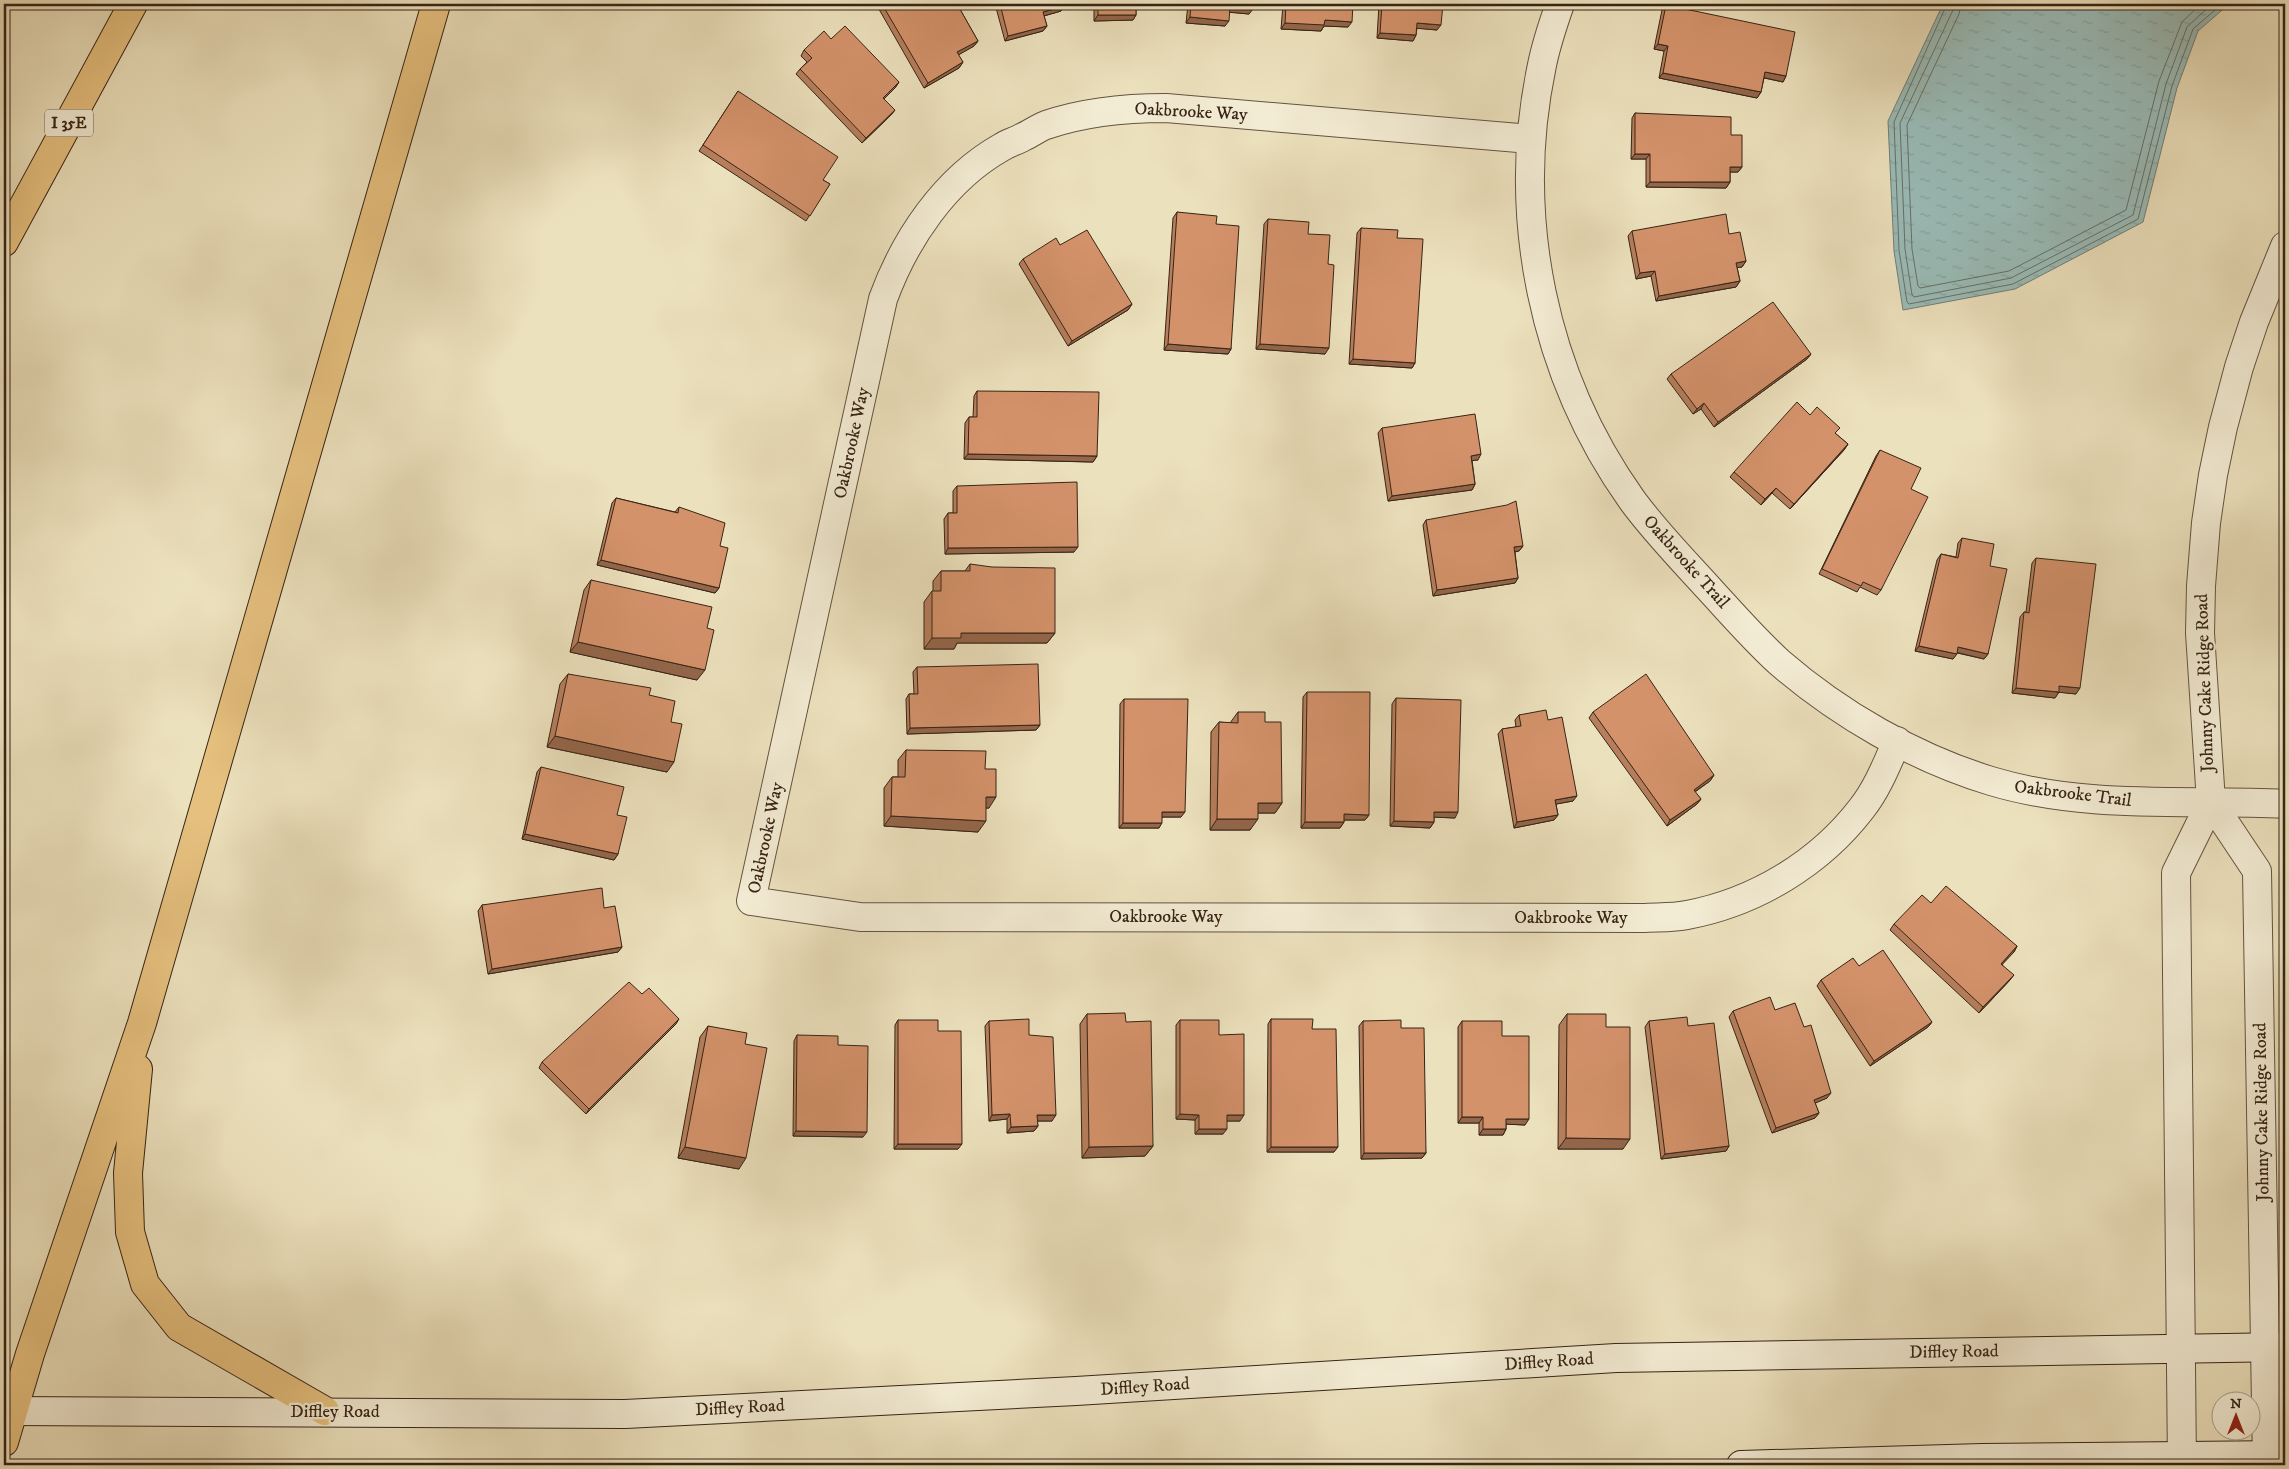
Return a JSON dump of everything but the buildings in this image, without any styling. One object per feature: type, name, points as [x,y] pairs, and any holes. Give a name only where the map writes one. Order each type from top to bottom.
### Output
[{"type":"highway","name":"I 35E","points":[[4,242],[133,4]]},
{"type":"highway","points":[[4,1442],[9,1411],[142,1023],[436,4]]},
{"type":"highway","points":[[142,1023],[128,1172],[130,1232],[144,1284],[179,1327],[325,1411]]},
{"type":"street","name":"Oakbrooke Trail","points":[[1560,4],[1542,64],[1531,139],[1531,217],[1534,255],[1550,330],[1561,366],[1576,402],[1611,468],[1632,500],[1656,530],[1745,628],[1779,661],[1816,691],[1855,718],[1928,756],[1988,780],[2050,794],[2148,803],[2285,804]]},
{"type":"street","name":"Oakbrooke Way","points":[[1531,139],[1166,108],[1141,108],[1092,114],[1045,125],[1002,147],[963,176],[929,212],[915,233],[892,275],[883,299],[751,901],[860,916],[1642,918],[1686,915],[1754,894],[1814,858],[1840,834],[1863,807],[1898,742]]},
{"type":"street","name":"Johnny Cake Ridge Road","points":[[2273,1458],[2275,1347],[2257,872],[2211,802],[2200,633],[2201,586],[2206,523],[2223,427],[2254,322],[2285,246]]},
{"type":"street","name":"Johnny Cake Ridge Road","points":[[2182,1460],[2176,873],[2211,802]]},
{"type":"street","name":"Diffley Road","points":[[9,1411],[325,1411],[625,1414],[1076,1391],[1616,1358],[2275,1347]]},
{"type":"street","points":[[1741,1465],[1982,1458],[2182,1460],[2273,1458]]},
{"type":"water","points":[[1943,4],[2229,4],[2198,31],[2177,88],[2143,222],[2015,289],[1903,310],[1894,251],[1888,121]]}]
